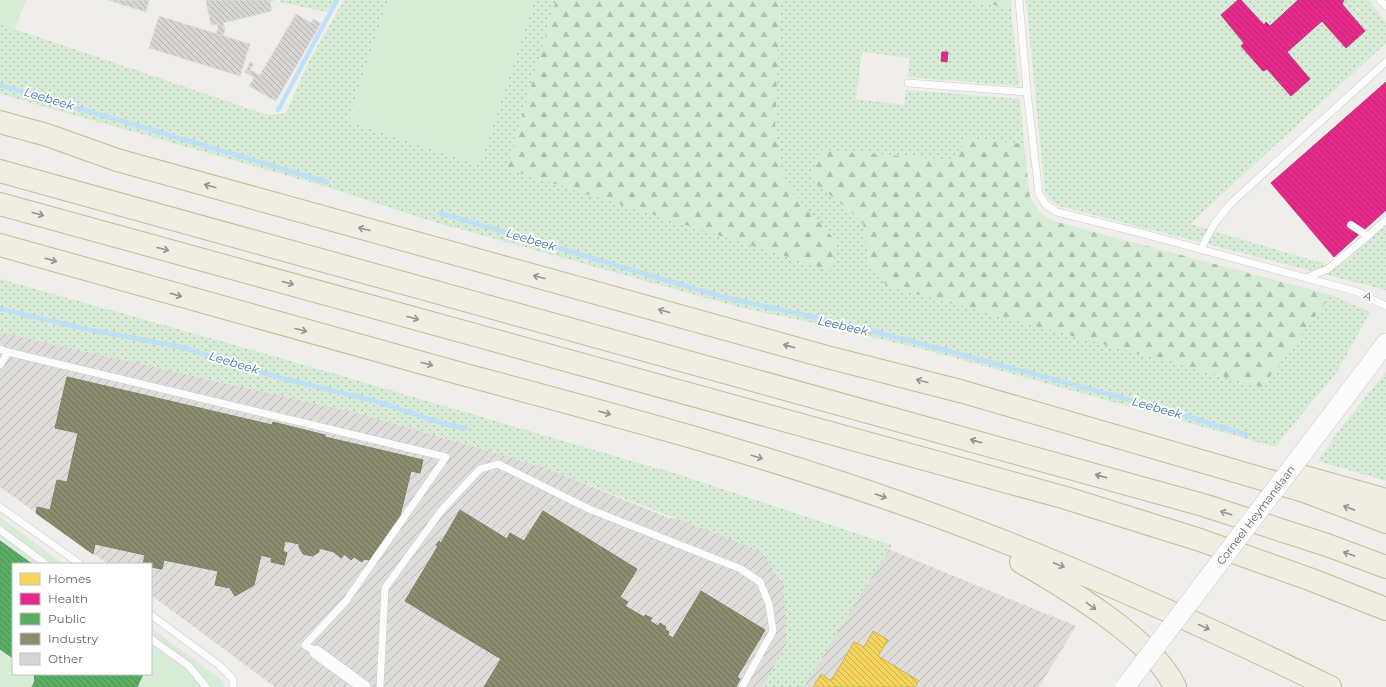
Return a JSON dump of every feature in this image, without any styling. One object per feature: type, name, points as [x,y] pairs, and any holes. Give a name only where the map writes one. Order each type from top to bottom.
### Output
[{"type":"highway","points":[[0,122],[47,135],[117,160],[812,352],[960,391],[1304,491],[1386,522]]},
{"type":"highway","points":[[0,137],[117,160]]},
{"type":"highway","points":[[0,171],[1203,505],[1327,545],[1386,567]]},
{"type":"highway","points":[[0,204],[1066,498],[1200,540],[1312,580],[1386,609]]},
{"type":"highway","points":[[0,245],[720,445],[839,482],[958,524],[1125,592],[1233,640],[1330,687]]},
{"type":"highway","points":[[960,391],[1218,452],[1386,500]]},
{"type":"highway","points":[[1320,481],[1386,495]]},
{"type":"highway","points":[[958,524],[1047,577],[1120,627],[1163,666],[1176,687]]},
{"type":"street","name":"Corneel Heymanslaan","points":[[1125,687],[1386,343]]},
{"type":"street","points":[[316,652],[364,687]]},
{"type":"lane","name":"A","points":[[1019,0],[1027,92],[1039,194],[1046,204],[1057,212],[1201,249],[1358,292],[1377,300],[1386,306]]},
{"type":"lane","points":[[1380,0],[1386,6]]},
{"type":"lane","points":[[1201,249],[1214,224],[1230,204],[1386,62]]},
{"type":"lane","points":[[908,83],[1027,92]]},
{"type":"lane","points":[[1306,278],[1328,269],[1386,220]]},
{"type":"lane","points":[[1351,225],[1368,236]]},
{"type":"lane","points":[[0,349],[446,457],[346,601],[305,645],[316,652]]},
{"type":"lane","points":[[0,365],[8,352]]},
{"type":"lane","points":[[380,687],[385,588],[441,510],[480,469],[498,464],[589,509],[741,569],[760,582],[769,604],[773,631],[742,687]]},
{"type":"lane","points":[[0,507],[79,563]]},
{"type":"lane","points":[[0,530],[45,563]]},
{"type":"lane","points":[[152,616],[219,665],[233,679],[233,687]]},
{"type":"lane","points":[[152,640],[189,666],[206,687]]},
{"type":"shaded area","points":[[0,332],[358,413],[543,467],[669,518],[854,535],[1076,626],[1039,687],[275,687],[152,596],[152,563],[107,563],[0,487]]},
{"type":"green space","points":[[0,0],[26,0],[14,31],[0,24]]},
{"type":"green space","points":[[280,0],[334,0],[327,12],[280,2]]},
{"type":"green space","points":[[344,0],[388,0],[349,121],[480,165],[534,0],[556,0],[507,169],[835,240],[784,183],[775,129],[780,0],[964,0],[1011,8],[1019,86],[908,77],[910,58],[862,52],[856,99],[904,105],[906,90],[1020,99],[1024,144],[968,138],[952,160],[820,150],[811,179],[863,222],[869,263],[1262,387],[1331,295],[1370,312],[1337,372],[1276,447],[929,351],[819,324],[742,308],[424,219],[327,187],[0,94],[0,24],[268,115],[286,113],[309,61]]},
{"type":"green space","points":[[388,0],[534,0],[480,165],[349,121]]},
{"type":"green space","points":[[556,0],[780,0],[775,129],[784,182],[835,240],[833,271],[507,169]]},
{"type":"green space","points":[[964,0],[1011,0],[1011,8]]},
{"type":"green space","points":[[1026,0],[1238,0],[1221,15],[1244,43],[1241,46],[1263,71],[1267,69],[1291,96],[1310,79],[1287,52],[1322,21],[1346,48],[1365,31],[1342,4],[1344,0],[1368,0],[1386,22],[1386,43],[1190,224],[1329,265],[1345,261],[1386,225],[1386,290],[1059,206],[1050,200],[1045,192]]},
{"type":"green space","points":[[1241,0],[1298,1],[1270,26],[1267,22],[1264,25]]},
{"type":"green space","points":[[968,138],[1024,144],[1030,197],[1039,212],[1053,221],[1331,295],[1262,387],[887,286],[869,263],[863,222],[811,179],[820,150],[952,160]]},
{"type":"green space","points":[[0,279],[277,357],[680,475],[892,545],[804,687],[762,687],[786,644],[784,586],[760,551],[543,467],[358,413],[0,332]]},
{"type":"green space","points":[[1386,372],[1386,481],[1318,461],[1339,430]]},
{"type":"green space","points":[[0,517],[62,563],[12,563],[12,675],[152,675],[152,629],[223,681],[224,687],[0,687]]},
{"type":"building: Homes","points":[[873,631],[888,640],[878,656],[919,681],[915,687],[813,687],[821,674],[831,681],[854,642],[864,647]]},
{"type":"building: Health","points":[[1238,0],[1241,0],[1264,25],[1266,22],[1270,26],[1298,0],[1344,0],[1342,4],[1365,31],[1346,48],[1322,21],[1287,52],[1310,79],[1291,96],[1267,69],[1263,71],[1241,46],[1244,43],[1221,15]]},
{"type":"building: Health","points":[[942,52],[948,52],[947,62],[941,61]]},
{"type":"building: Health","points":[[1386,82],[1386,210],[1334,257],[1271,183]]},
{"type":"building: Public","points":[[0,541],[31,563],[12,563],[12,657],[0,649]]},
{"type":"building: Public","points":[[34,675],[143,675],[137,687],[32,687],[35,681]]},
{"type":"building: Industry","points":[[67,377],[272,425],[273,422],[325,435],[325,437],[423,460],[420,473],[411,471],[400,516],[369,560],[364,559],[362,562],[354,557],[351,560],[344,554],[341,558],[334,552],[319,548],[319,552],[312,556],[303,554],[299,544],[285,541],[283,551],[287,553],[284,565],[271,562],[272,558],[261,555],[254,585],[235,596],[230,588],[215,585],[218,571],[164,560],[162,569],[152,567],[152,563],[143,563],[145,555],[95,544],[93,554],[36,513],[37,507],[50,510],[57,480],[67,482],[78,433],[55,428]]},
{"type":"building: Industry","points":[[460,510],[507,539],[510,533],[524,541],[543,511],[637,569],[620,597],[628,602],[625,606],[644,617],[645,615],[652,618],[650,621],[658,626],[660,623],[666,627],[665,629],[669,632],[668,635],[673,638],[701,591],[765,630],[737,677],[740,679],[736,687],[484,687],[501,659],[405,601],[438,546],[436,545],[439,541],[441,543]]},
{"type":"building: Other","points":[[108,0],[149,0],[146,12]]},
{"type":"building: Other","points":[[206,0],[273,1],[270,1],[272,11],[223,23],[225,29],[223,36],[216,34],[218,28],[217,24],[211,25]]},
{"type":"building: Other","points":[[296,14],[311,23],[313,19],[321,23],[276,101],[249,86],[254,78],[245,72],[250,62],[254,64],[250,70],[260,75]]},
{"type":"building: Other","points":[[159,16],[250,44],[240,76],[149,48]]},
{"type":"waterway","points":[[278,110],[337,0]]},
{"type":"waterway","name":"Leebeek","points":[[0,85],[327,182]]},
{"type":"waterway","name":"Leebeek","points":[[440,213],[723,297],[845,324],[933,347],[1164,409],[1247,435]]},
{"type":"waterway","name":"Leebeek","points":[[0,309],[86,329],[181,347],[281,378],[379,402],[444,424],[465,428]]}]
